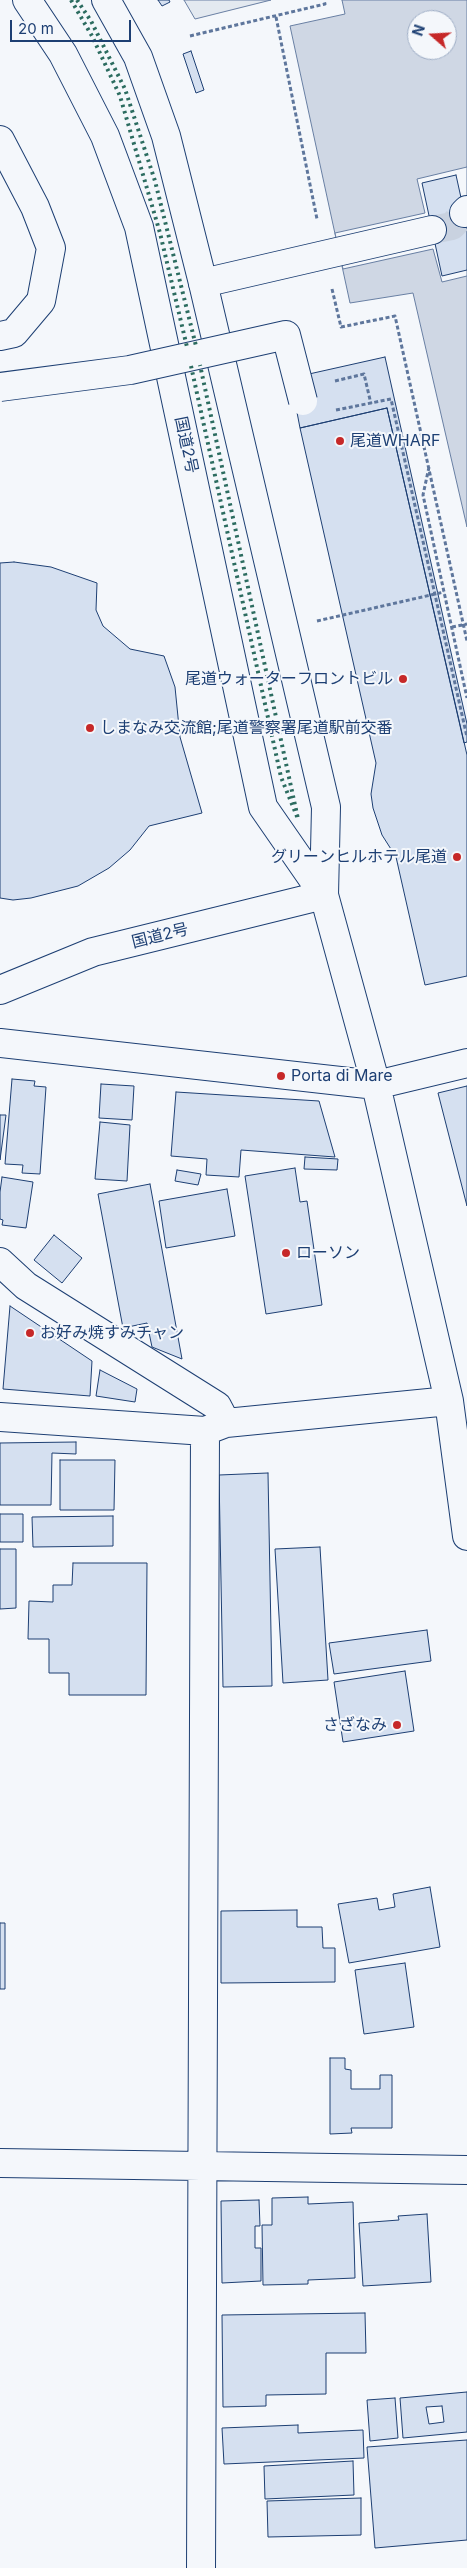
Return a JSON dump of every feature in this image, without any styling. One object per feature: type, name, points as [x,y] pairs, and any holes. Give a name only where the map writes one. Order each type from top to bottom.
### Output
[{"type":"main road","name":"国道2号","points":[[0,990],[93,952],[324,895],[263,807],[154,287],[139,227],[105,136],[63,54],[27,0]]},
{"type":"main road","points":[[106,0],[138,57],[166,136],[203,283],[326,807],[324,895],[376,1085],[449,1401],[467,1536]]},
{"type":"main road","points":[[0,140],[35,208],[51,248],[41,301],[14,333],[0,336]]},
{"type":"main road","points":[[203,283],[432,230]]},
{"type":"main road","points":[[0,387],[130,370],[286,335],[303,402]]},
{"type":"main road","points":[[0,1043],[376,1085],[467,1063]]},
{"type":"main road","points":[[0,1262],[26,1286],[217,1406],[202,2165],[201,2568]]},
{"type":"main road","points":[[0,1417],[216,1427],[449,1401]]},
{"type":"main road","points":[[0,2163],[467,2170]]},
{"type":"path","points":[[190,36],[325,4],[324,0]]},
{"type":"path","points":[[276,17],[332,252],[341,327],[395,316],[465,624],[467,641]]},
{"type":"path","points":[[329,383],[364,374],[371,404]]},
{"type":"path","points":[[303,402],[306,416],[391,399],[467,737]]},
{"type":"path","points":[[429,464],[423,495],[467,698]]},
{"type":"path","points":[[314,622],[444,592]]},
{"type":"path","points":[[452,627],[465,624]]},
{"type":"shaded area","points":[[184,0],[271,0],[195,19]]},
{"type":"shaded area","points":[[342,0],[467,0],[467,527],[413,293],[350,303],[290,26],[345,14]]},
{"type":"pier","points":[[467,167],[467,276],[442,282],[433,249],[343,269],[335,233],[425,213],[417,179]]},
{"type":"building","points":[[158,0],[169,0],[170,2],[162,6]]},
{"type":"building","points":[[191,51],[204,90],[196,93],[183,54]]},
{"type":"building","points":[[456,175],[467,225],[467,270],[442,276],[422,183]]},
{"type":"building","points":[[385,357],[467,724],[467,742],[464,743],[387,408],[300,428],[295,402],[309,374]]},
{"type":"building","name":"尾道ウォーターフロントビル","points":[[387,408],[467,755],[467,976],[425,985],[396,857],[382,835],[373,808],[371,794],[376,763],[300,428]]},
{"type":"building","name":"しまなみ交流館;尾道警察署尾道駅前交番","points":[[14,562],[51,567],[97,583],[96,610],[103,626],[130,649],[164,656],[175,687],[180,737],[202,813],[149,826],[130,850],[109,868],[78,886],[31,898],[13,900],[0,898],[0,563]]},
{"type":"building","points":[[12,1079],[35,1081],[34,1086],[46,1087],[40,1174],[22,1173],[23,1165],[5,1164]]},
{"type":"building","points":[[101,1084],[134,1086],[132,1120],[99,1118]]},
{"type":"building","points":[[467,1086],[467,1206],[438,1093]]},
{"type":"building","points":[[176,1092],[319,1101],[335,1157],[241,1150],[239,1177],[206,1175],[207,1159],[171,1156]]},
{"type":"building","points":[[0,1115],[6,1115],[0,1160]]},
{"type":"building","points":[[100,1122],[130,1125],[127,1181],[95,1179]]},
{"type":"building","points":[[305,1157],[338,1159],[337,1170],[304,1169]]},
{"type":"building","name":"ローソン","points":[[295,1168],[300,1202],[307,1201],[322,1305],[266,1314],[245,1176]]},
{"type":"building","points":[[177,1170],[201,1174],[198,1185],[175,1181]]},
{"type":"building","points":[[2,1177],[33,1182],[26,1228],[2,1225],[3,1220],[0,1219],[0,1192]]},
{"type":"building","points":[[150,1184],[182,1359],[152,1347],[147,1323],[123,1328],[98,1194]]},
{"type":"building","points":[[227,1189],[235,1236],[166,1248],[159,1201]]},
{"type":"building","points":[[54,1235],[82,1258],[62,1283],[34,1260]]},
{"type":"building","name":"お好み焼すみチャン","points":[[10,1306],[92,1361],[90,1396],[3,1389]]},
{"type":"building","points":[[100,1370],[137,1389],[135,1402],[96,1396]]},
{"type":"building","points":[[76,1442],[76,1454],[52,1453],[51,1505],[0,1505],[0,1443]]},
{"type":"building","points":[[60,1460],[115,1460],[114,1510],[60,1510]]},
{"type":"building","points":[[268,1473],[272,1686],[223,1687],[219,1475]]},
{"type":"building","points":[[0,1514],[23,1514],[23,1542],[0,1542]]},
{"type":"building","points":[[113,1516],[113,1546],[33,1547],[32,1517]]},
{"type":"building","points":[[320,1547],[328,1680],[283,1683],[275,1549]]},
{"type":"building","points":[[0,1549],[16,1549],[16,1608],[0,1609]]},
{"type":"building","points":[[73,1563],[147,1563],[146,1695],[69,1695],[69,1673],[49,1673],[49,1639],[28,1639],[29,1601],[53,1602],[53,1585],[72,1585]]},
{"type":"building","points":[[427,1630],[431,1661],[334,1674],[329,1643]]},
{"type":"building","points":[[405,1671],[414,1731],[343,1742],[334,1682]]},
{"type":"building","points":[[430,1887],[440,1947],[349,1963],[338,1904],[377,1898],[379,1910],[395,1907],[393,1894]]},
{"type":"building","points":[[297,1910],[297,1927],[322,1927],[323,1948],[335,1948],[335,1982],[221,1983],[221,1911]]},
{"type":"building","points":[[0,1923],[5,1923],[5,1989],[0,1989]]},
{"type":"building","points":[[405,1963],[414,2027],[364,2034],[355,1970]]},
{"type":"building","points":[[330,2058],[345,2058],[345,2069],[351,2070],[351,2089],[380,2089],[380,2075],[392,2075],[392,2128],[351,2128],[352,2133],[330,2134]]},
{"type":"building","points":[[308,2197],[308,2204],[353,2202],[355,2278],[308,2280],[308,2284],[263,2285],[262,2225],[272,2225],[272,2198]]},
{"type":"building","points":[[259,2200],[260,2226],[255,2226],[255,2248],[261,2248],[261,2281],[222,2283],[221,2201]]},
{"type":"building","points":[[427,2214],[431,2282],[363,2286],[359,2223],[399,2220],[398,2216]]},
{"type":"building","points":[[365,2313],[366,2353],[326,2353],[326,2394],[266,2395],[266,2406],[223,2407],[222,2315]]},
{"type":"building","points":[[467,2392],[467,2432],[403,2438],[400,2398]],"holes":[[[442,2406],[444,2422],[429,2424],[426,2407]]]},
{"type":"building","points":[[395,2398],[398,2438],[370,2441],[367,2400]]},
{"type":"building","points":[[298,2425],[298,2433],[363,2430],[364,2458],[224,2464],[222,2428]]},
{"type":"building","points":[[467,2440],[467,2540],[375,2548],[367,2447]]},
{"type":"building","points":[[353,2461],[354,2495],[265,2499],[264,2466]]},
{"type":"building","points":[[361,2498],[361,2535],[268,2537],[267,2501]]},
{"type":"tunnel","points":[[432,230],[452,226],[464,213]]},
{"type":"hedge","points":[[71,0],[92,36],[120,96],[160,233],[187,347]]},
{"type":"hedge","points":[[77,0],[91,21],[125,89],[155,181],[196,346]]},
{"type":"hedge","points":[[191,366],[281,777],[298,819],[200,365]]},
{"type":"place","name":"尾道WHARF","points":[[340,441]]},
{"type":"place","name":"尾道ウォーターフロントビル","points":[[403,679]]},
{"type":"place","name":"しまなみ交流館;尾道警察署尾道駅前交番","points":[[90,728]]},
{"type":"place","name":"グリーンヒルホテル尾道","points":[[457,857]]},
{"type":"place","name":"Porta di Mare","points":[[281,1076]]},
{"type":"place","name":"ローソン","points":[[286,1253]]},
{"type":"place","name":"お好み焼すみチャン","points":[[30,1333]]},
{"type":"place","name":"さざなみ","points":[[397,1725]]}]
